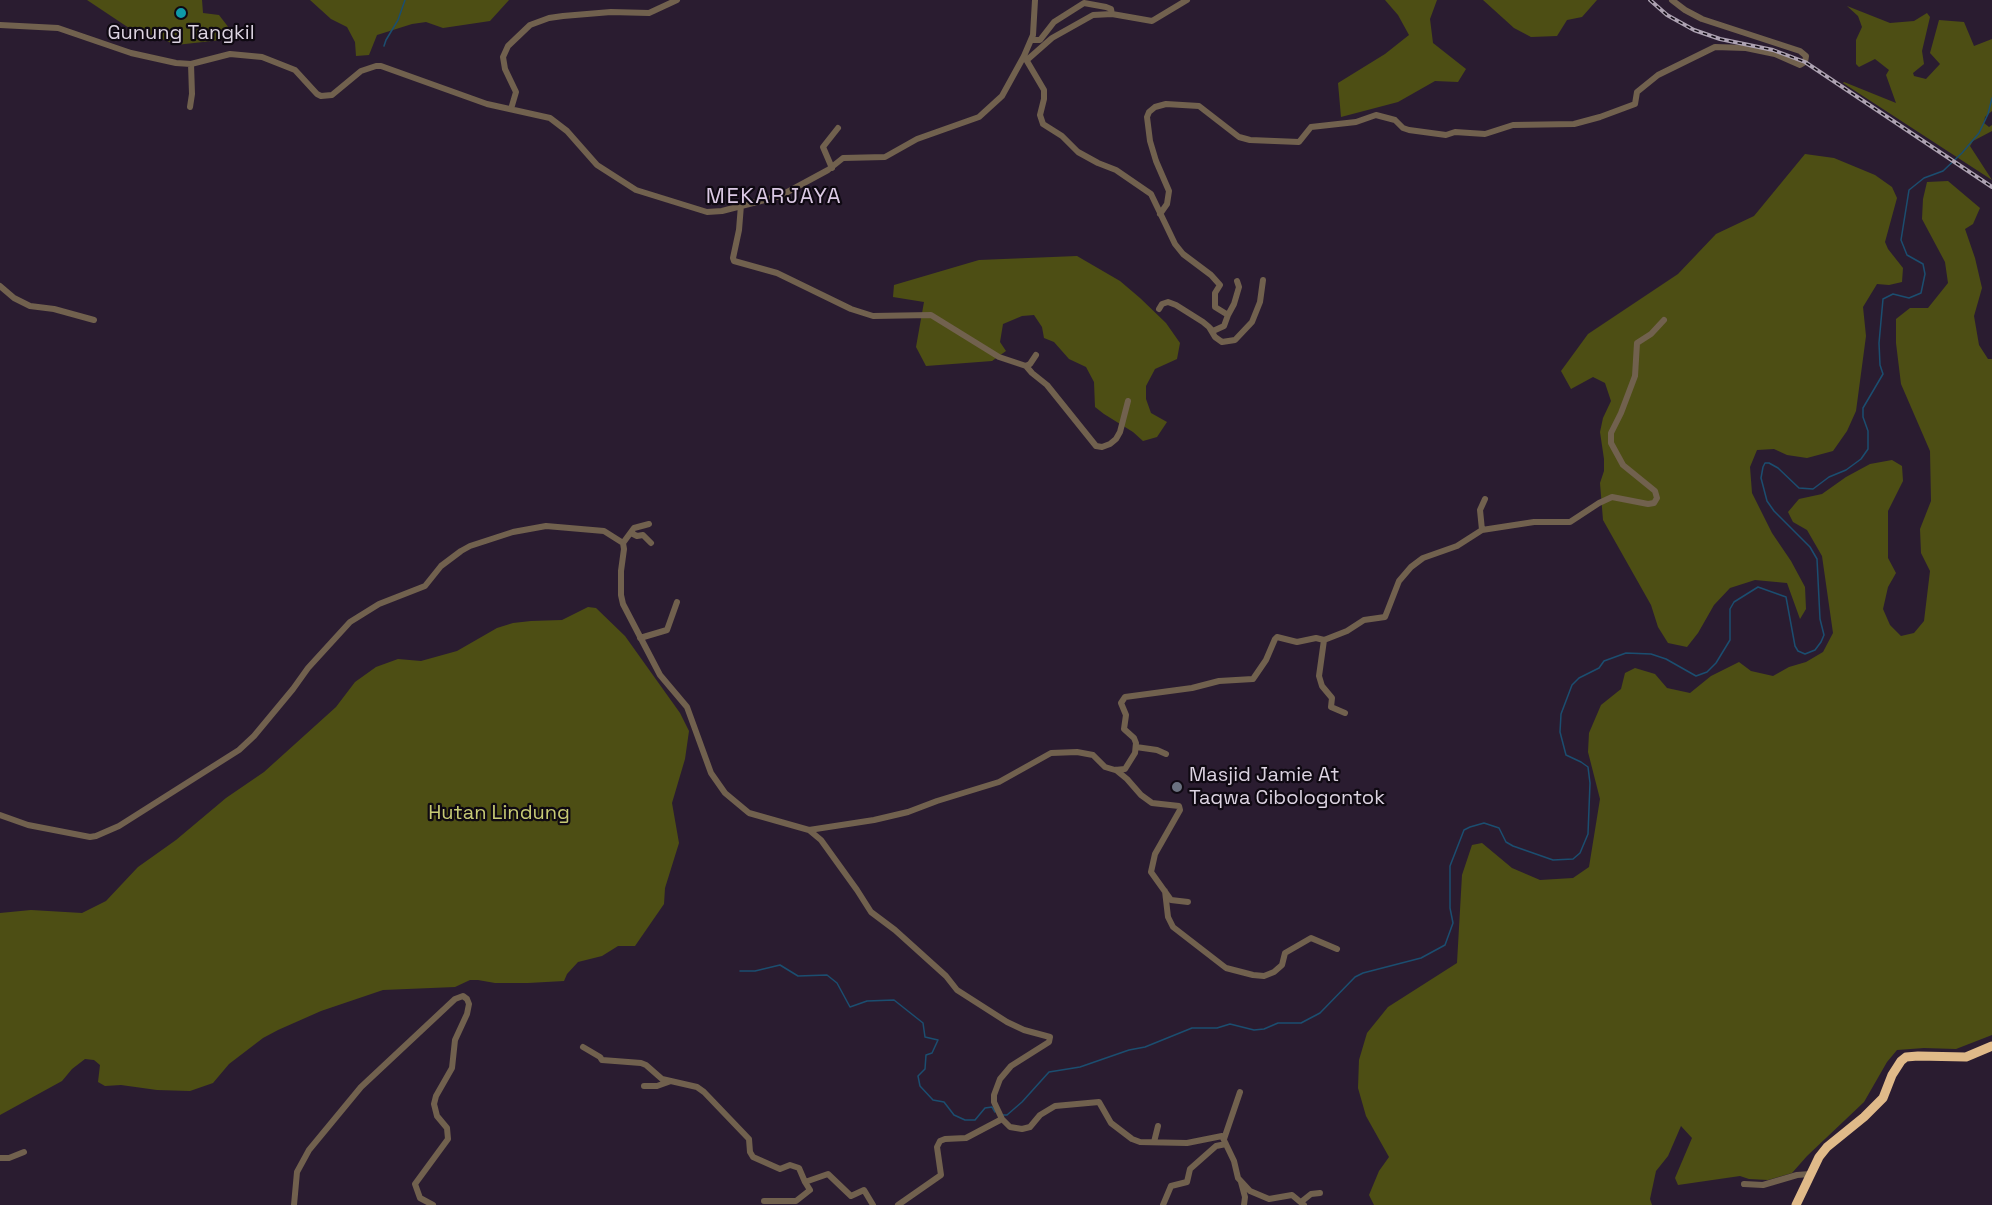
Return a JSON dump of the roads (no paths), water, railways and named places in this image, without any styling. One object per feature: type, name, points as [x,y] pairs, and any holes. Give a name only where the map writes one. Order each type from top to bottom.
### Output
[{"type":"highway","points":[[1797,1205],[1810,1174],[1827,1147],[1883,1098],[1892,1075],[1901,1061],[1906,1057],[1918,1056],[1966,1057],[1992,1046]]},
{"type":"street","points":[[511,110],[516,92],[505,69],[503,57],[508,46],[530,25],[563,16],[611,12],[649,13],[677,0]]},
{"type":"street","points":[[0,25],[58,28],[139,55],[191,64],[230,54],[262,57],[295,70],[317,94],[327,96],[332,95],[362,71],[381,66],[486,104],[550,118],[567,132],[597,165],[636,190],[707,212],[722,211],[780,196],[846,158],[885,157],[917,139],[975,119],[990,109],[1002,96],[1026,58],[1032,40],[1035,0]]},
{"type":"street","points":[[1026,58],[1052,38],[1093,15],[1112,14],[1152,21],[1187,0]]},
{"type":"street","points":[[1160,214],[1167,204],[1169,191],[1150,141],[1147,117],[1155,107],[1166,104],[1199,106],[1239,137],[1247,140],[1299,142],[1311,127],[1356,122],[1376,115],[1395,120],[1404,129],[1409,130],[1446,135],[1455,132],[1485,134],[1513,125],[1574,124],[1635,104],[1637,93],[1658,75],[1715,47],[1746,48],[1775,54],[1800,65],[1805,63],[1806,56],[1800,51],[1702,19],[1672,0]]},
{"type":"street","points":[[1032,40],[1040,40],[1054,22],[1084,3],[1112,9],[1112,14]]},
{"type":"street","points":[[1026,58],[1044,90],[1040,116],[1043,124],[1065,138],[1078,152],[1116,170],[1147,189],[1155,200],[1172,240],[1183,254],[1220,285],[1215,293],[1215,307],[1228,315]]},
{"type":"street","points":[[190,108],[191,64]]},
{"type":"street","points":[[832,168],[823,147],[838,128]]},
{"type":"street","points":[[741,205],[734,261],[772,271],[851,309],[873,316],[931,315],[999,357],[1026,366],[1047,385],[1096,446],[1102,447],[1116,439],[1128,401]]},
{"type":"street","points":[[1209,327],[1215,337],[1222,342],[1235,339],[1252,322],[1260,302],[1263,280]]},
{"type":"street","points":[[1159,309],[1162,304],[1168,302],[1176,305],[1213,330],[1224,326],[1234,304],[1239,286],[1237,281]]},
{"type":"street","points":[[0,286],[14,298],[30,306],[56,309],[94,320]]},
{"type":"street","points":[[1115,770],[1128,767],[1136,747],[1135,740],[1124,729],[1126,715],[1121,705],[1123,697],[1192,688],[1220,681],[1250,680],[1266,660],[1276,638],[1298,642],[1316,638],[1324,640],[1364,620],[1384,617],[1400,580],[1411,567],[1424,558],[1457,546],[1482,530],[1534,522],[1556,524],[1570,522],[1599,502],[1612,497],[1648,504],[1655,502],[1657,496],[1655,491],[1636,478],[1620,462],[1611,442],[1611,434],[1635,376],[1637,343],[1651,334],[1664,320]]},
{"type":"street","points":[[1026,366],[1036,355]]},
{"type":"street","points":[[1482,530],[1480,510],[1485,499]]},
{"type":"street","points":[[623,543],[634,528],[649,524]]},
{"type":"street","points":[[0,815],[28,825],[90,837],[118,826],[238,750],[254,736],[308,668],[350,622],[379,604],[424,586],[441,566],[470,546],[513,532],[546,526],[604,531],[623,543],[625,554],[621,571],[622,600],[660,675],[687,707],[711,773],[725,793],[749,813],[809,830],[874,820],[908,812],[999,782],[1051,753],[1077,752],[1094,755],[1103,766],[1115,770],[1127,779],[1141,795],[1152,803],[1179,806],[1180,810],[1155,854],[1151,872],[1171,900],[1188,902]]},
{"type":"street","points":[[631,533],[637,536],[643,535],[651,543]]},
{"type":"street","points":[[640,638],[667,630],[676,602]]},
{"type":"street","points":[[1324,640],[1319,676],[1322,686],[1332,698],[1331,707],[1345,713]]},
{"type":"street","points":[[1136,747],[1157,750],[1166,754]]},
{"type":"street","points":[[809,830],[821,840],[873,914],[896,930],[946,976],[957,990],[1007,1022],[1024,1030],[1049,1037],[1049,1042],[1011,1066],[1002,1075],[994,1095],[1000,1114],[1011,1128],[1030,1127],[1040,1115],[1055,1106],[1099,1102],[1110,1123],[1140,1142],[1186,1143],[1221,1136],[1243,1188],[1244,1205]]},
{"type":"street","points":[[1165,891],[1168,917],[1173,927],[1226,969],[1264,976],[1274,972],[1282,965],[1286,953],[1311,938],[1337,949]]},
{"type":"street","points":[[294,1205],[297,1172],[309,1150],[361,1088],[455,999],[463,996],[468,1000],[468,1011],[455,1040],[452,1068],[434,1104],[436,1116],[447,1128],[448,1138],[415,1184],[420,1198],[432,1205]]},
{"type":"street","points":[[583,1047],[602,1060],[622,1060],[645,1065],[661,1078],[693,1085],[704,1092],[749,1139],[750,1152],[753,1157],[780,1169],[789,1165],[799,1168],[810,1190],[796,1201],[764,1201]]},
{"type":"street","points":[[644,1086],[657,1086],[671,1080]]},
{"type":"street","points":[[1163,1205],[1170,1186],[1187,1182],[1190,1169],[1225,1141],[1240,1092]]},
{"type":"street","points":[[898,1205],[941,1175],[942,1166],[937,1149],[940,1142],[945,1139],[970,1136],[1000,1114]]},
{"type":"street","points":[[1154,1142],[1158,1126]]},
{"type":"street","points":[[0,1158],[9,1158],[24,1152]]},
{"type":"street","points":[[805,1182],[811,1182],[827,1174],[852,1197],[866,1193]]},
{"type":"street","points":[[1744,1184],[1763,1185],[1781,1182],[1797,1175],[1810,1174]]},
{"type":"street","points":[[1239,1179],[1250,1191],[1261,1197],[1275,1200],[1290,1195],[1297,1197],[1303,1203],[1311,1194],[1320,1193]]},
{"type":"street","points":[[869,1184],[866,1193],[873,1205]]},
{"type":"waterway","points":[[384,46],[398,20],[405,0]]},
{"type":"waterway","points":[[1002,1115],[1007,1115],[1022,1102],[1049,1072],[1080,1067],[1129,1050],[1145,1047],[1192,1028],[1217,1028],[1230,1024],[1254,1030],[1264,1029],[1278,1023],[1301,1023],[1320,1013],[1355,977],[1421,958],[1445,945],[1453,923],[1450,908],[1450,866],[1464,830],[1470,827],[1484,823],[1499,828],[1506,842],[1513,846],[1553,860],[1573,859],[1580,853],[1588,834],[1590,783],[1588,767],[1566,755],[1560,732],[1561,714],[1572,685],[1579,678],[1599,668],[1604,661],[1626,653],[1651,654],[1666,659],[1696,676],[1707,672],[1716,663],[1730,640],[1730,609],[1734,602],[1758,587],[1786,597],[1795,646],[1798,651],[1805,654],[1815,650],[1824,635],[1820,619],[1817,559],[1810,547],[1767,501],[1761,478],[1763,467],[1765,463],[1769,463],[1778,468],[1799,488],[1813,489],[1829,477],[1846,470],[1861,459],[1868,449],[1868,431],[1863,417],[1863,408],[1883,374],[1880,365],[1879,343],[1883,299],[1893,294],[1909,298],[1921,293],[1925,274],[1923,264],[1907,255],[1901,240],[1909,190],[1924,178],[1943,171],[1962,153],[1979,133],[1988,114],[1992,98]]},
{"type":"waterway","points":[[740,971],[755,971],[780,965],[798,976],[827,975],[837,983],[850,1007],[867,1001],[894,1000],[923,1023],[925,1037],[938,1040],[932,1053],[926,1055],[925,1069],[918,1076],[920,1086],[933,1100],[944,1102],[954,1115],[965,1120],[975,1120],[985,1108],[992,1107],[995,1112]]},
{"type":"railway","points":[[1650,0],[1667,15],[1694,30],[1720,39],[1773,50],[1805,62],[1992,187]]},
{"type":"place","name":"Gunung Tangkil","points":[[181,13]]},
{"type":"place","name":"Masjid Jamie At Taqwa Cibologontok","points":[[1177,787]]},
{"type":"district","name":"MEKARJAYA","points":[[774,197]]},
{"type":"park label","name":"Hutan Lindung","points":[[499,814]]}]
